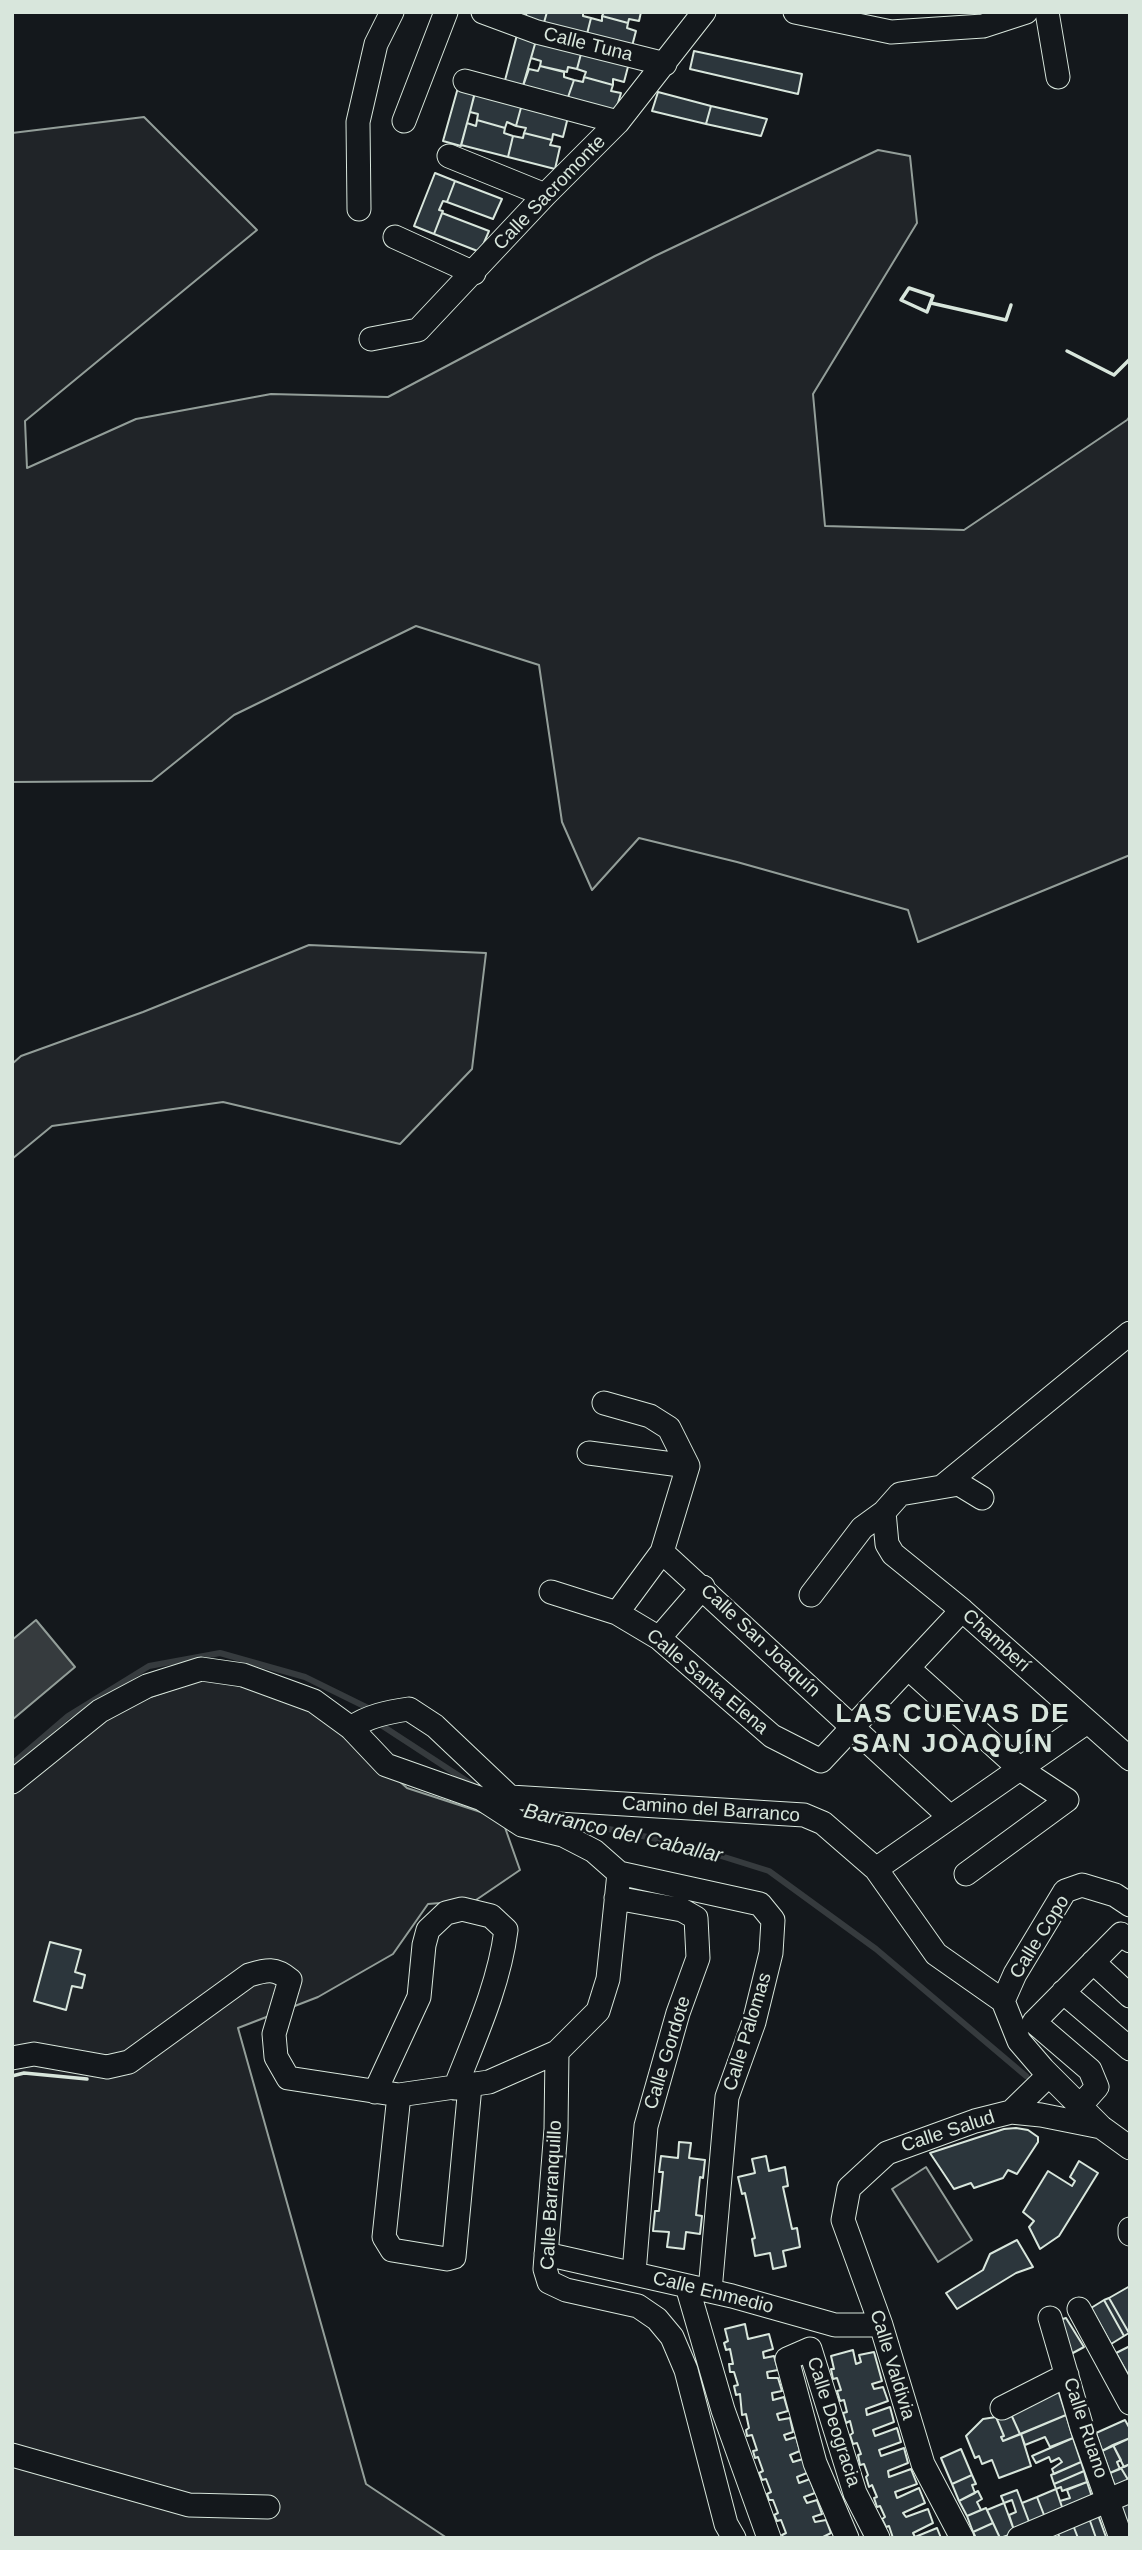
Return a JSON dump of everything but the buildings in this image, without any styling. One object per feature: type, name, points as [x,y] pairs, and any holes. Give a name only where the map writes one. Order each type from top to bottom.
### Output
[{"type":"street","points":[[359,209],[358,122],[376,44],[392,12]]},
{"type":"street","points":[[404,121],[446,12]]},
{"type":"street","name":"Calle Tuna","points":[[483,12],[515,18],[537,33],[665,64]]},
{"type":"street","name":"Calle Sacromonte","points":[[372,339],[418,330],[618,122],[704,12]]},
{"type":"street","points":[[795,12],[891,32],[983,26],[1026,12]]},
{"type":"street","points":[[1046,12],[1058,78]]},
{"type":"street","points":[[465,80],[618,122]]},
{"type":"street","points":[[449,156],[545,195]]},
{"type":"street","points":[[395,237],[474,273]]},
{"type":"street","points":[[943,1486],[1130,1333]]},
{"type":"street","points":[[604,1403],[650,1416],[669,1427],[688,1466],[662,1552],[617,1613]]},
{"type":"street","points":[[589,1453],[688,1466]]},
{"type":"street","points":[[811,1595],[862,1528],[884,1512],[900,1494],[959,1484],[982,1498]]},
{"type":"street","name":"Chamberí","points":[[884,1512],[887,1544],[893,1554],[962,1610],[1130,1759]]},
{"type":"street","name":"Calle San Joaquín","points":[[662,1552],[950,1817]]},
{"type":"street","points":[[659,1638],[703,1587]]},
{"type":"street","name":"Calle Santa Elena","points":[[551,1592],[617,1613],[659,1638],[772,1737],[821,1761],[852,1728]]},
{"type":"street","points":[[852,1728],[962,1610]]},
{"type":"street","points":[[908,1668],[1020,1769],[1067,1800],[966,1874]]},
{"type":"street","points":[[12,1783],[100,1711],[147,1686],[201,1669],[243,1675],[314,1701],[356,1724],[386,1765],[482,1799],[522,1825],[563,1835],[594,1851],[619,1873],[615,1934],[608,1979],[597,2011],[557,2052],[489,2082],[400,2095],[288,2078],[276,2057],[274,2034],[289,1980],[281,1972],[269,1969],[249,1975],[129,2062],[107,2067],[34,2054],[12,2058]]},
{"type":"street","name":"Camino del Barranco","points":[[356,1724],[389,1712],[409,1709],[435,1726],[510,1797],[804,1815],[823,1823],[876,1869],[936,1954],[1003,2001]]},
{"type":"street","points":[[876,1869],[1087,1722]]},
{"type":"street","name":"Calle Palomas","points":[[619,1873],[760,1904],[773,1920],[771,1952],[754,2022],[727,2096],[710,2291]]},
{"type":"street","name":"Calle Copo","points":[[1130,1905],[1115,1895],[1082,1885],[1065,1891],[1015,1974],[1003,2001],[1019,2041],[1101,2127],[1130,2148]]},
{"type":"street","name":"Calle Gordote","points":[[616,1898],[682,1910],[696,1918],[698,1958],[678,2013],[646,2126],[634,2273]]},
{"type":"street","points":[[375,2092],[419,1997],[428,1930],[446,1913],[462,1909],[491,1916],[506,1930],[504,1947],[463,2087],[454,2257],[447,2259],[392,2250],[384,2237],[400,2095]]},
{"type":"street","points":[[1080,2106],[1097,2087],[1090,2070],[1034,2022],[1121,1934],[1130,1941]]},
{"type":"street","points":[[1093,1962],[1130,1996]]},
{"type":"street","points":[[1063,1992],[1130,2049]]},
{"type":"street","name":"Calle Barranquillo","points":[[557,2052],[556,2129],[545,2269],[549,2282],[566,2290],[638,2306],[657,2319],[672,2337],[685,2370],[726,2524],[734,2538]]},
{"type":"street","points":[[1011,2112],[1049,2075]]},
{"type":"street","name":"Calle Salud","points":[[849,2188],[887,2153],[975,2121],[1011,2112],[1101,2127]]},
{"type":"street","name":"Calle Valdivia","points":[[849,2188],[842,2220],[881,2325],[923,2464],[962,2538]]},
{"type":"street","name":"Calle Enmedio","points":[[546,2254],[710,2291],[835,2325],[881,2325]]},
{"type":"street","points":[[687,2286],[723,2410],[769,2538]]},
{"type":"street","points":[[1079,2309],[1130,2403]]},
{"type":"street","points":[[789,2312],[799,2353]]},
{"type":"street","name":"Calle Ruano","points":[[1050,2318],[1083,2428],[1120,2496],[1121,2538]]},
{"type":"street","name":"Calle Deogracia","points":[[847,2538],[815,2463],[787,2359],[810,2349],[855,2493],[878,2538]]},
{"type":"street","points":[[1002,2408],[1067,2375]]},
{"type":"street","points":[[12,2455],[189,2505],[268,2507]]},
{"type":"street","points":[[1019,2538],[1120,2496]]},
{"type":"shaded area","points":[[144,117],[257,230],[25,421],[27,468],[136,419],[271,394],[388,397],[655,256],[878,150],[910,156],[917,223],[813,394],[825,526],[964,530],[1130,416],[1130,855],[918,942],[908,910],[737,862],[639,838],[592,890],[562,822],[539,665],[416,626],[234,715],[152,781],[12,782],[12,133]]},
{"type":"shaded area","points":[[309,945],[486,953],[472,1069],[400,1144],[223,1102],[52,1126],[12,1159],[12,1064],[21,1056],[143,1012]]},
{"type":"shaded area","points":[[36,1620],[75,1667],[12,1720],[12,1640]]},
{"type":"shaded area","points":[[206,1678],[284,1696],[334,1723],[407,1788],[502,1819],[520,1870],[476,1900],[428,1904],[393,1954],[318,1997],[238,2028],[366,2484],[447,2538],[12,2538],[12,1788],[124,1706]]},
{"type":"shaded area","points":[[926,2167],[972,2240],[938,2262],[892,2189]]},
{"type":"waterway","name":"Barranco del Caballar","points":[[12,1764],[68,1716],[149,1666],[220,1653],[305,1677],[366,1707]]},
{"type":"waterway","name":"Barranco del Caballar","points":[[381,1725],[473,1785]]},
{"type":"waterway","name":"Barranco del Caballar","points":[[512,1809],[686,1845],[769,1871],[876,1949],[1026,2076]]},
{"type":"wall","points":[[909,288],[933,296],[927,312],[901,300],[909,288]]},
{"type":"wall","points":[[931,303],[1006,320],[1011,305]]},
{"type":"wall","points":[[1067,351],[1114,375],[1130,359]]},
{"type":"wall","points":[[12,2076],[24,2073],[87,2079]]},
{"type":"district","name":"LAS CUEVAS DE SAN JOAQUÍN","points":[[953,1730]]}]
